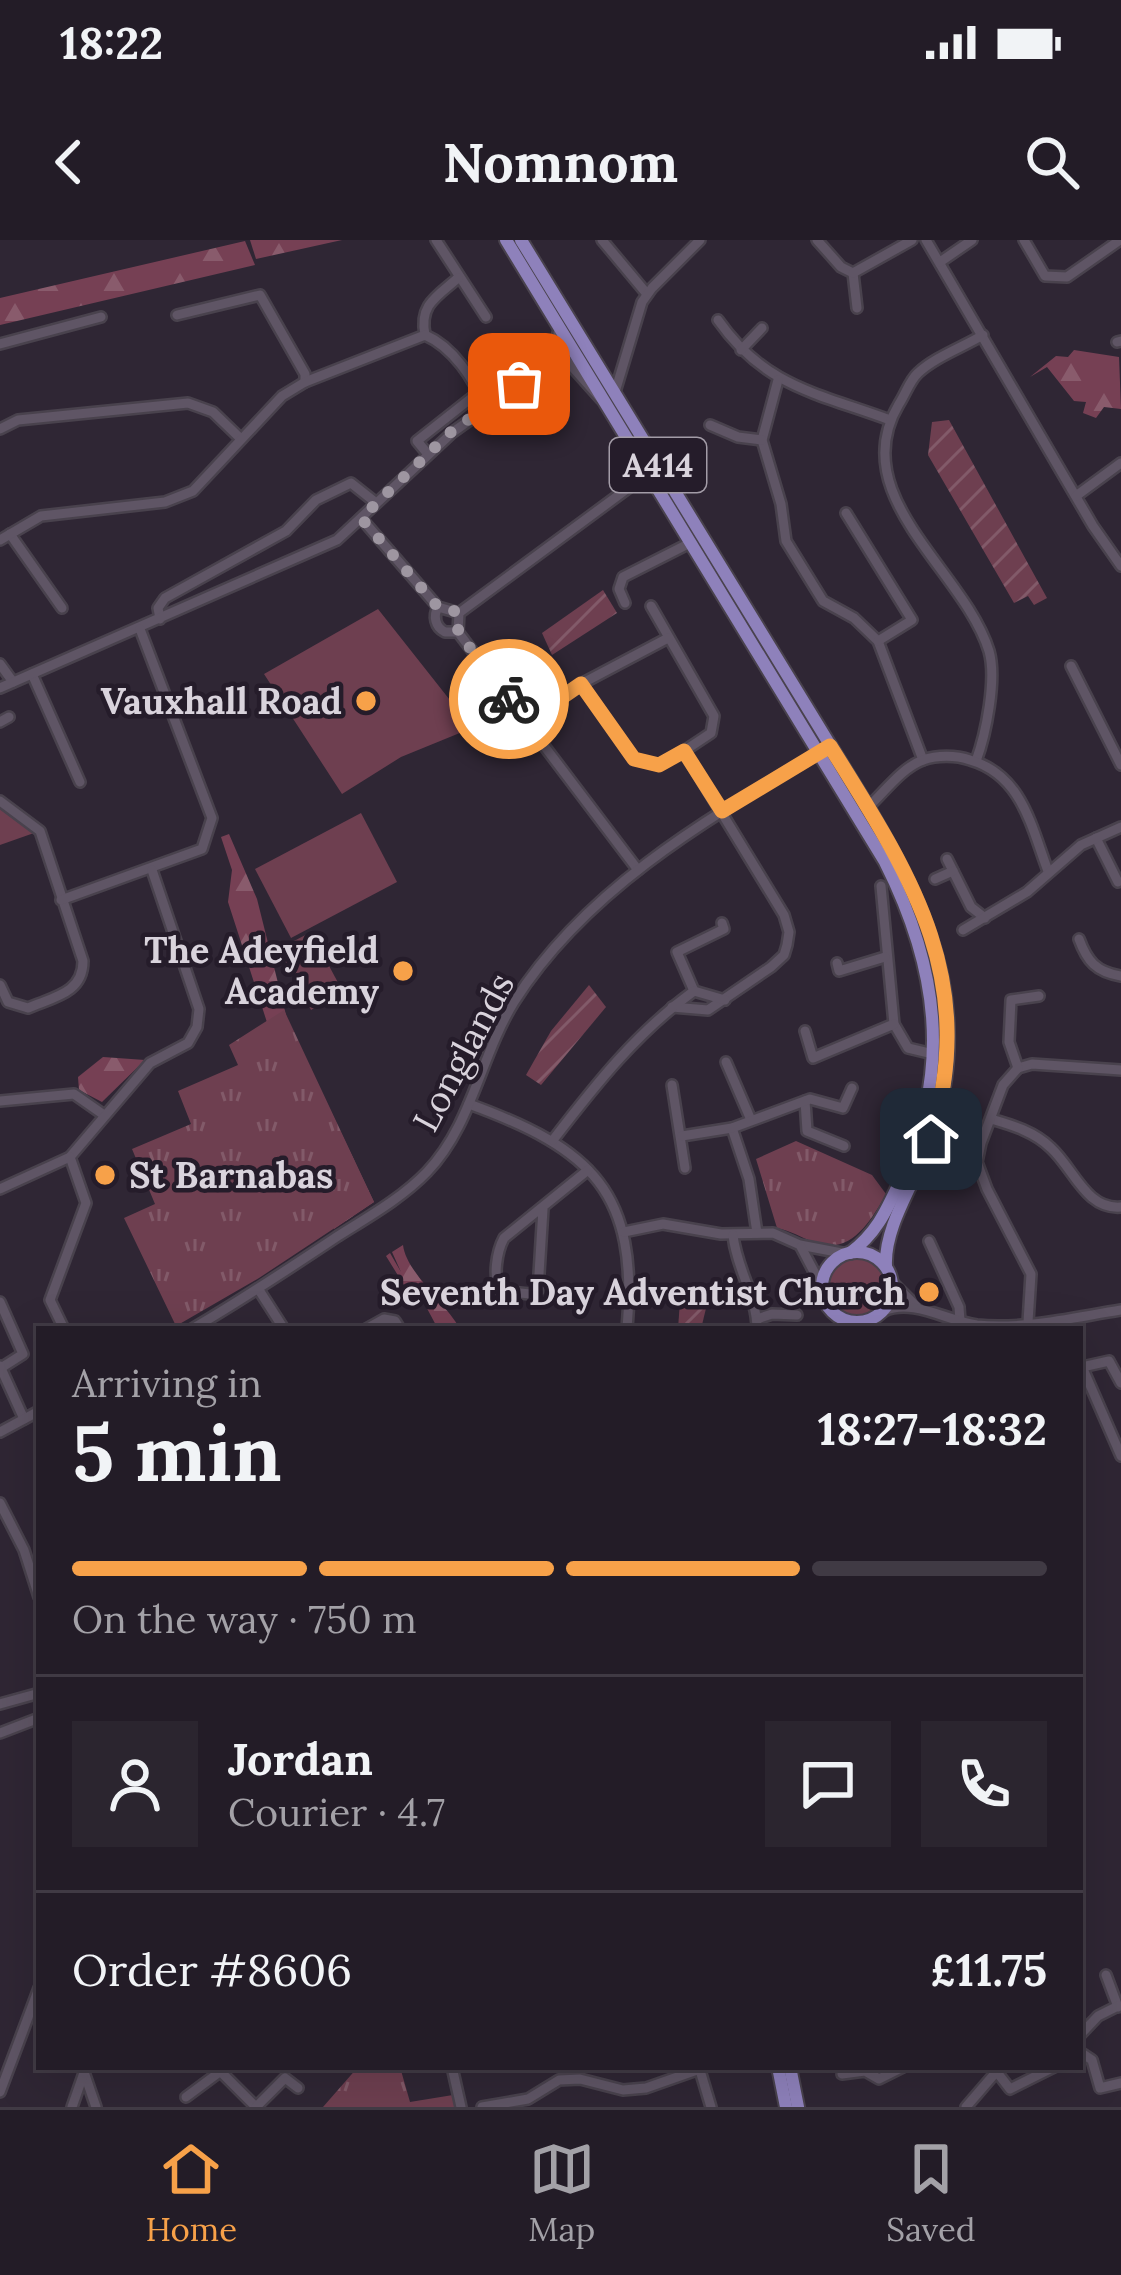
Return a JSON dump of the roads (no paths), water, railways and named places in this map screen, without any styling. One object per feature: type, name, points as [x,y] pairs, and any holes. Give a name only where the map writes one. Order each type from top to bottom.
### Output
[{"type":"main road","name":"A414","points":[[506,240],[595,360],[608,396],[691,543],[824,749]]},
{"type":"main road","name":"A414","points":[[521,240],[553,306],[572,360],[608,396],[863,812],[909,877],[923,911],[936,948],[947,1008],[947,1053],[937,1118],[889,1240],[886,1266]]},
{"type":"main road","name":"A414","points":[[848,1254],[877,1229],[905,1170],[924,1114],[934,1054],[923,951],[863,812]]},
{"type":"main road","points":[[827,1308],[846,1321],[865,1325],[884,1311],[891,1298],[886,1266],[867,1253],[848,1254],[831,1263],[821,1285],[830,1326]]},
{"type":"main road","points":[[779,2070],[786,2107]]},
{"type":"main road","points":[[791,2070],[798,2107]]},
{"type":"street","points":[[436,240],[486,317]]},
{"type":"street","points":[[602,240],[647,294]]},
{"type":"street","points":[[608,396],[627,358],[647,294],[700,240]]},
{"type":"street","points":[[817,240],[841,267],[853,273]]},
{"type":"street","points":[[853,273],[912,240]]},
{"type":"street","points":[[926,240],[1121,566]]},
{"type":"street","points":[[940,262],[972,240]]},
{"type":"street","points":[[1024,240],[1045,276],[1067,277],[1120,240]]},
{"type":"street","points":[[853,273],[857,308]]},
{"type":"street","points":[[425,335],[425,306],[458,278]]},
{"type":"street","points":[[177,315],[260,295],[305,374],[305,382]]},
{"type":"street","points":[[0,688],[326,547],[427,453],[553,362],[562,343],[553,306]]},
{"type":"street","points":[[0,344],[101,317]]},
{"type":"street","points":[[718,320],[741,350],[778,380],[890,420]]},
{"type":"street","points":[[741,350],[761,328]]},
{"type":"street","points":[[62,608],[5,537],[41,516],[165,502],[193,491],[282,396],[305,382],[425,335],[444,343],[485,407]]},
{"type":"street","points":[[976,761],[987,718],[991,656],[966,601],[918,538],[890,491],[886,449],[890,420],[917,373],[983,335]]},
{"type":"street","points":[[595,360],[612,367],[627,358]]},
{"type":"street","points":[[553,362],[572,360]]},
{"type":"street","points":[[778,380],[762,440],[787,541],[823,601],[854,618],[878,641],[923,760]]},
{"type":"street","points":[[427,453],[417,441],[479,392]]},
{"type":"street","points":[[1,425],[188,403],[213,412],[241,439]]},
{"type":"street","points":[[710,425],[738,437],[762,440]]},
{"type":"street","points":[[1076,496],[1121,463]]},
{"type":"street","points":[[160,619],[158,608],[165,598],[286,531],[316,500],[351,483],[375,502]]},
{"type":"street","points":[[459,614],[631,486]]},
{"type":"street","points":[[845,513],[912,620],[878,641]]},
{"type":"street","points":[[361,518],[438,607]]},
{"type":"street","points":[[626,603],[619,589],[623,577],[691,543]]},
{"type":"street","points":[[581,684],[634,759],[659,765],[711,733],[714,716],[651,606]]},
{"type":"street","points":[[438,607],[459,614]]},
{"type":"street","points":[[438,607],[439,627],[458,632]]},
{"type":"street","points":[[459,614],[458,632],[638,870]]},
{"type":"street","points":[[61,900],[202,849],[212,818],[140,629]]},
{"type":"street","points":[[526,722],[581,684],[668,638]]},
{"type":"street","points":[[0,664],[13,682]]},
{"type":"street","points":[[1071,666],[1121,765]]},
{"type":"street","points":[[32,674],[80,782]]},
{"type":"street","name":"Longlands","points":[[197,1326],[259,1290],[418,1180],[441,1154],[469,1104],[490,1045],[529,981],[577,926],[638,870],[722,811],[824,749]]},
{"type":"street","points":[[672,1007],[698,1012],[725,1000],[784,955],[789,932],[784,915],[684,751]]},
{"type":"street","points":[[863,812],[923,760],[950,756],[976,761],[998,772],[1019,796],[1048,871]]},
{"type":"street","points":[[0,801],[40,831],[83,961],[80,983],[28,1008],[8,1002],[0,985]]},
{"type":"street","points":[[963,930],[1027,892],[1096,838],[1121,826]]},
{"type":"street","points":[[1096,838],[1118,882]]},
{"type":"street","points":[[947,859],[971,907],[985,917]]},
{"type":"street","points":[[0,1189],[70,1157],[150,1063],[188,1043],[197,1028],[200,1010],[152,870]]},
{"type":"street","points":[[935,879],[953,871]]},
{"type":"street","points":[[881,886],[894,1024],[908,1048],[934,1054]]},
{"type":"street","points":[[722,923],[724,928],[676,952],[694,991],[725,1000]]},
{"type":"street","points":[[1079,938],[1087,961],[1107,974],[1121,976]]},
{"type":"street","points":[[842,984],[838,967],[885,957]]},
{"type":"street","points":[[554,1140],[620,1056],[694,991]]},
{"type":"street","points":[[1018,1068],[1010,1042],[1011,1000],[1039,996]]},
{"type":"street","points":[[805,1031],[813,1058],[894,1024]]},
{"type":"street","points":[[726,1061],[751,1120]]},
{"type":"street","points":[[1028,1322],[1031,1274],[986,1189],[977,1162],[1003,1085],[1018,1068],[1032,1064],[1121,1070]]},
{"type":"street","points":[[672,1085],[685,1168]]},
{"type":"street","points":[[682,1136],[732,1128],[805,1101],[818,1099],[843,1108],[852,1088]]},
{"type":"street","points":[[0,1101],[74,1094],[104,1115]]},
{"type":"street","points":[[805,1101],[807,1131],[844,1146]]},
{"type":"street","points":[[469,1104],[554,1140],[588,1170],[608,1196],[624,1232],[631,1279],[627,1326]]},
{"type":"street","points":[[991,1119],[1019,1127],[1050,1146],[1092,1199],[1114,1209],[1121,1207]]},
{"type":"street","points":[[732,1128],[749,1179],[757,1233]]},
{"type":"street","points":[[63,1326],[50,1300],[86,1203],[70,1157]]},
{"type":"street","points":[[543,1209],[538,1290],[532,1294],[501,1291],[496,1284],[501,1244],[588,1170]]},
{"type":"street","points":[[624,1232],[663,1224],[734,1234],[773,1232],[800,1245],[848,1254]]},
{"type":"street","points":[[734,1234],[736,1259],[757,1324],[772,1314],[797,1315]]},
{"type":"street","points":[[929,1241],[959,1307],[960,1321]]},
{"type":"street","points":[[800,1245],[821,1285]]},
{"type":"street","points":[[892,1282],[922,1310]]},
{"type":"street","points":[[259,1290],[282,1326]]},
{"type":"street","points":[[0,1302],[23,1354],[0,1367],[24,1419]]},
{"type":"street","points":[[884,1311],[899,1307],[922,1310],[990,1325],[1062,1323],[1121,1310]]},
{"type":"street","points":[[371,1326],[384,1318],[398,1326]]},
{"type":"street","points":[[1083,1365],[1109,1361],[1121,1383]]},
{"type":"street","points":[[1083,1370],[1121,1456]]},
{"type":"street","points":[[0,1432],[36,1413]]},
{"type":"street","points":[[0,1502],[36,1588]]},
{"type":"street","points":[[0,1703],[36,1694]]},
{"type":"street","points":[[0,1733],[36,1719]]},
{"type":"street","points":[[1083,2032],[1098,2016],[1119,2009],[1118,1990],[1106,1975]]},
{"type":"street","points":[[0,2092],[36,1996]]},
{"type":"street","points":[[1083,2054],[1092,2060],[1100,2088],[1121,2083]]},
{"type":"street","points":[[186,2097],[218,2070]]},
{"type":"street","points":[[220,2070],[256,2107],[285,2078],[298,2089]]},
{"type":"street","points":[[453,2070],[460,2107]]},
{"type":"street","points":[[482,2107],[530,2103],[559,2080],[646,2089],[694,2070]]},
{"type":"street","points":[[700,2070],[711,2107]]},
{"type":"street","points":[[842,2074],[865,2071],[879,2079],[897,2070]]},
{"type":"street","points":[[967,2107],[994,2070]]},
{"type":"street","points":[[996,2070],[1011,2092],[1049,2070]]},
{"type":"street","points":[[86,2071],[95,2106],[73,2107],[86,2071]]},
{"type":"place","name":"Vauxhall Road","points":[[366,701]]},
{"type":"place","name":"The Adeyfield Academy","points":[[403,971]]},
{"type":"place","name":"St Barnabas","points":[[105,1175]]},
{"type":"place","name":"Seventh Day Adventist Church","points":[[929,1292]]}]
